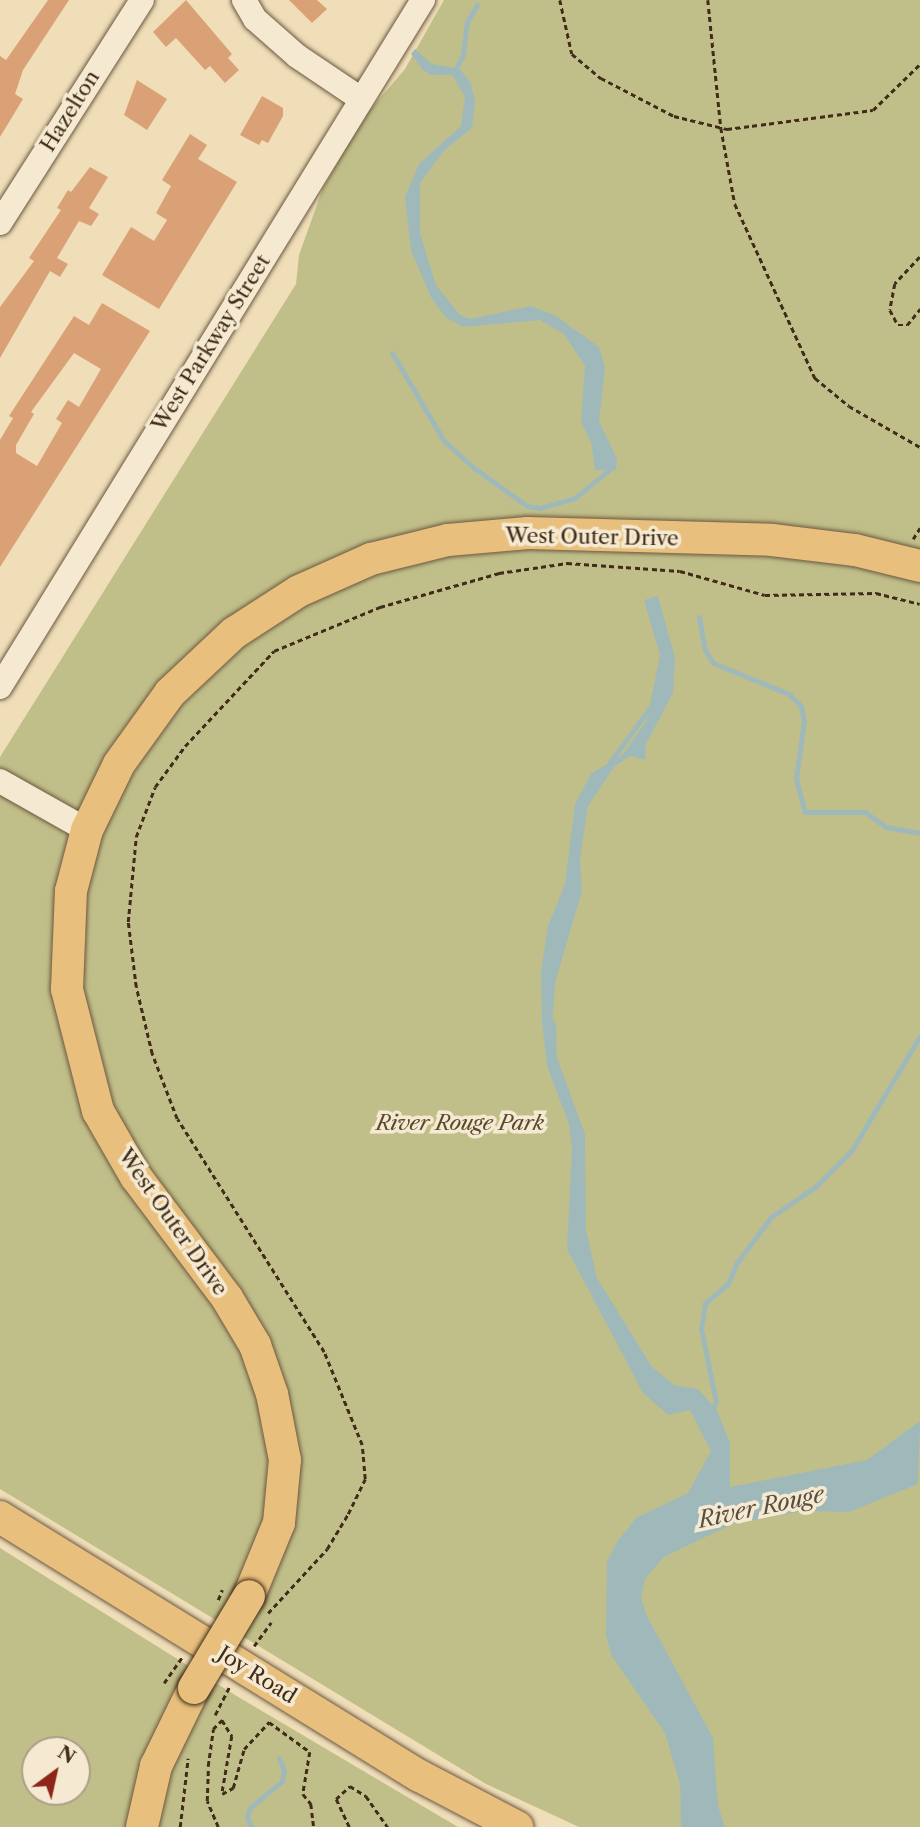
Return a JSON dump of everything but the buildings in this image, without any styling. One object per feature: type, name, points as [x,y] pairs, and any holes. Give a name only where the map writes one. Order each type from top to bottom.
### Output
[{"type":"main road","name":"West Outer Drive","points":[[142,1827],[156,1766],[194,1688],[257,1606],[279,1523],[285,1460],[272,1394],[254,1345],[227,1298],[136,1177],[98,1111],[67,989],[71,891],[87,830],[119,764],[170,693],[234,633],[299,590],[370,559],[448,540],[528,533],[772,540],[855,550],[920,566]]},
{"type":"main road","name":"Joy Road","points":[[0,1517],[419,1776],[517,1827]]},
{"type":"street","name":"Hazelton","points":[[0,223],[142,0]]},
{"type":"street","points":[[244,0],[255,19],[297,55],[361,99]]},
{"type":"street","name":"West Parkway Street","points":[[0,687],[423,0]]},
{"type":"street","points":[[0,781],[87,830]]},
{"type":"path","points":[[560,0],[572,54],[601,78],[674,116],[721,128],[873,110],[920,64]]},
{"type":"path","points":[[708,0],[721,128],[735,204],[815,378],[849,406],[920,447]]},
{"type":"path","points":[[920,257],[895,284],[890,310],[898,325],[907,326],[920,309]]},
{"type":"path","points":[[257,1606],[327,1549],[365,1479],[362,1445],[324,1352],[177,1119],[152,1054],[136,987],[128,922],[136,837],[155,787],[185,746],[274,651],[380,607],[499,573],[567,563],[680,571],[765,595],[876,593],[920,604]]},
{"type":"path","points":[[252,1649],[271,1623]]},
{"type":"path","points":[[164,1683],[184,1654]]},
{"type":"path","points":[[215,1715],[231,1683]]},
{"type":"path","points":[[218,1827],[207,1801],[214,1727],[222,1720],[231,1729],[231,1759],[222,1790],[225,1796],[233,1788],[244,1749],[264,1725],[269,1722],[305,1744],[310,1760],[303,1794],[311,1804],[314,1827]]},
{"type":"path","points":[[207,1724],[214,1727]]},
{"type":"path","points":[[180,1827],[183,1775],[191,1750]]},
{"type":"path","points":[[349,1827],[336,1799],[350,1786],[366,1796],[388,1827]]},
{"type":"green space","name":"River Rouge Park","points":[[444,0],[920,0],[920,1827],[579,1827],[486,1784],[0,1489],[0,757],[296,284],[299,255],[323,188],[363,118],[405,69]]},
{"type":"green space","points":[[0,1548],[235,1695],[458,1827],[0,1827]]},
{"type":"water","points":[[415,49],[432,64],[460,69],[471,84],[475,102],[472,128],[444,151],[420,183],[420,233],[436,285],[460,315],[470,319],[531,306],[556,316],[599,347],[605,368],[599,421],[617,459],[616,470],[595,470],[591,442],[581,422],[585,366],[564,334],[540,320],[463,327],[445,317],[431,297],[411,251],[405,197],[419,164],[461,126],[465,97],[452,75],[431,75],[423,70],[411,54]]},
{"type":"water","name":"River Rouge","points":[[658,596],[675,658],[673,693],[646,744],[645,760],[630,756],[614,767],[588,806],[580,858],[582,891],[547,1010],[556,1024],[557,1058],[585,1134],[586,1230],[597,1278],[652,1367],[674,1385],[698,1389],[717,1410],[730,1443],[730,1487],[867,1460],[920,1421],[918,1484],[849,1512],[803,1511],[732,1524],[664,1557],[645,1579],[641,1598],[647,1616],[713,1738],[718,1806],[725,1827],[681,1827],[680,1784],[665,1733],[611,1655],[606,1634],[607,1562],[617,1542],[636,1518],[688,1493],[711,1451],[690,1410],[668,1415],[643,1393],[567,1249],[572,1148],[569,1124],[547,1066],[542,1021],[541,972],[548,926],[565,884],[575,804],[591,774],[624,753],[647,720],[660,655],[644,600]]},
{"type":"waterway","points":[[454,72],[463,54],[467,22],[477,5]]},
{"type":"waterway","points":[[392,353],[444,441],[474,468],[527,506],[540,508],[575,498],[610,469]]},
{"type":"waterway","points":[[699,617],[705,650],[713,663],[789,694],[801,706],[804,721],[796,779],[805,812],[865,812],[886,827],[920,833]]},
{"type":"waterway","points":[[610,762],[654,702]]},
{"type":"waterway","points":[[549,1021],[552,985]]},
{"type":"waterway","points":[[711,1411],[716,1402],[701,1329],[705,1303],[728,1284],[736,1264],[771,1217],[815,1187],[852,1150],[920,1036]]},
{"type":"waterway","points":[[251,1827],[247,1817],[250,1808],[282,1781],[284,1770],[279,1758]]}]
